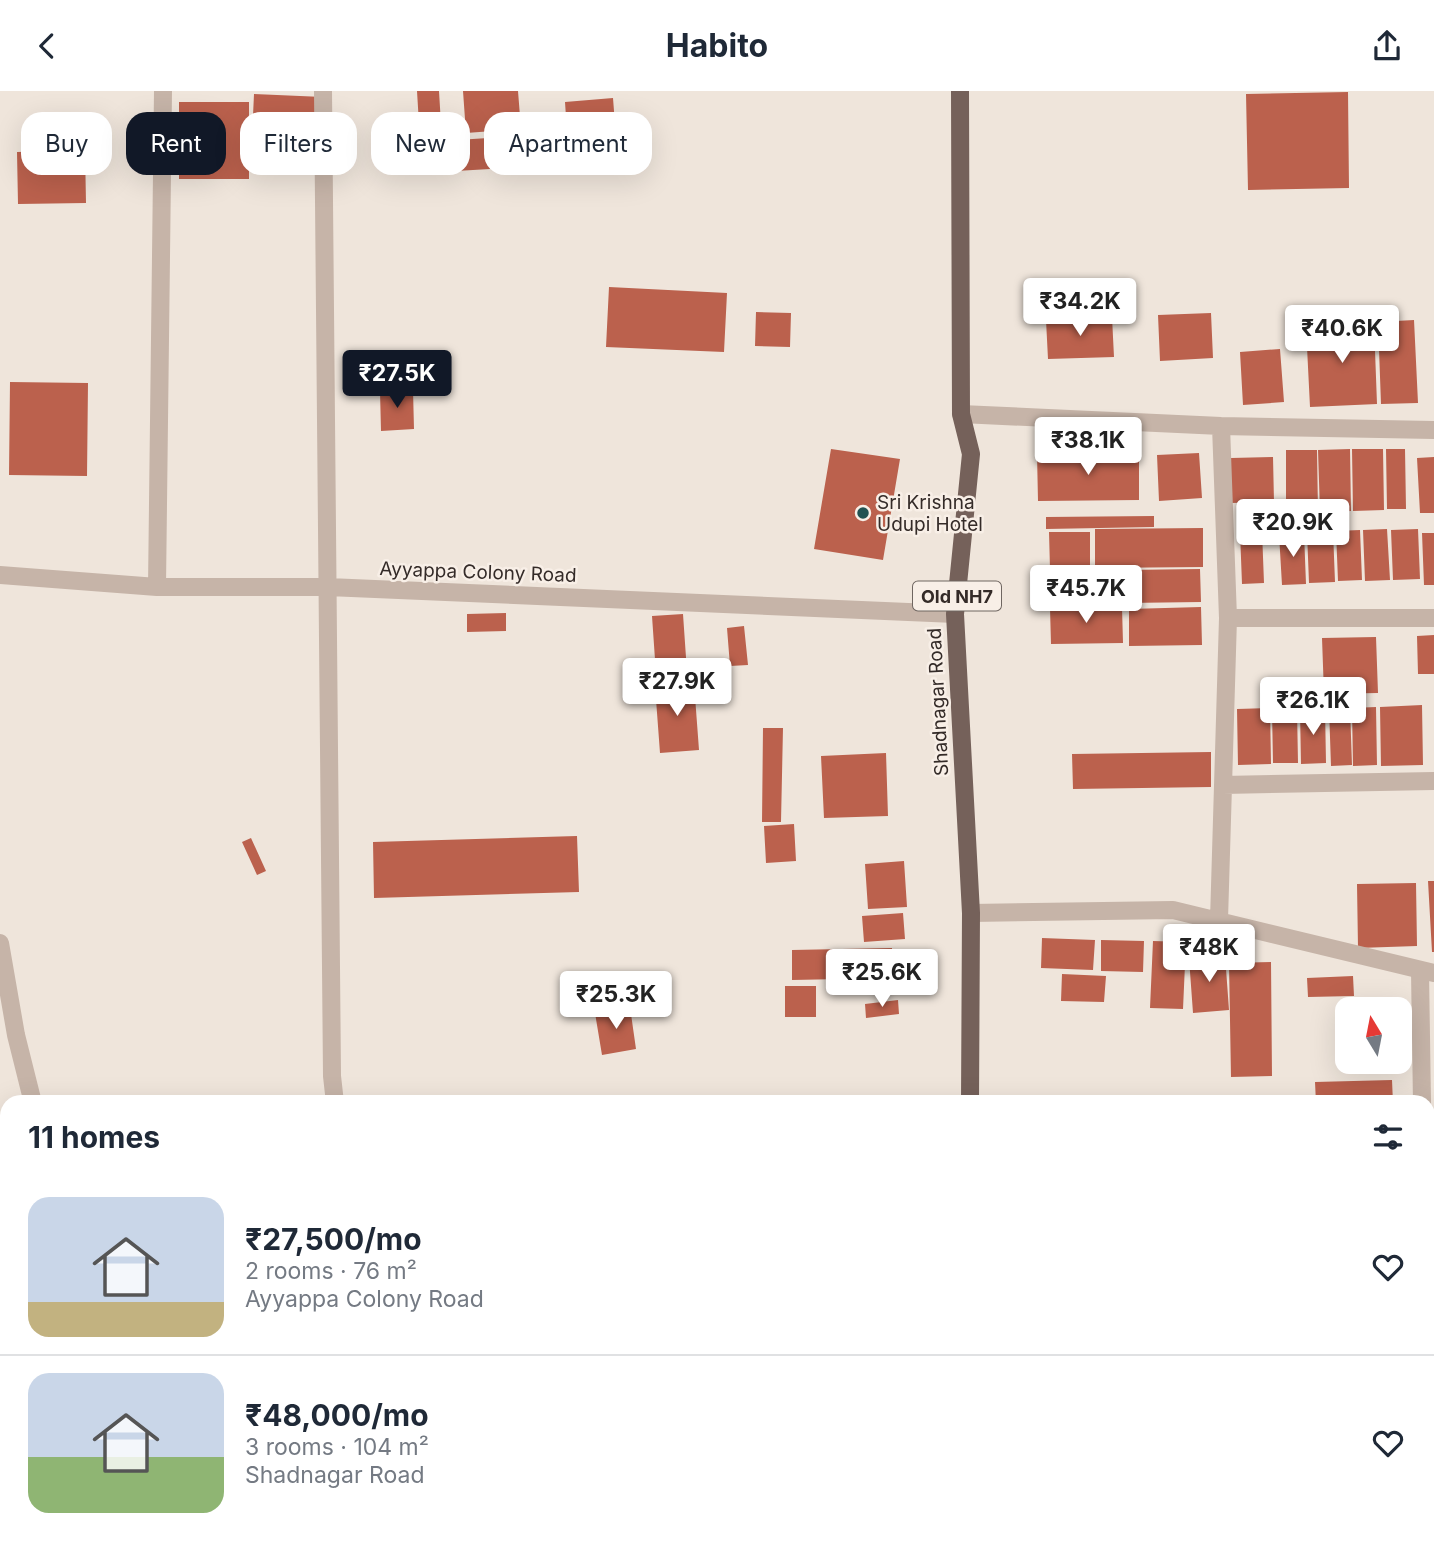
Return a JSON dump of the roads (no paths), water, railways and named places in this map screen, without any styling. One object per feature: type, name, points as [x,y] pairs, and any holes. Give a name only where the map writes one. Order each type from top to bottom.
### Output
[{"type":"main road","name":"Shadnagar Road","points":[[960,91],[961,414],[971,454],[955,614],[971,913],[971,1095]]},
{"type":"street","points":[[157,587],[163,91]]},
{"type":"street","points":[[323,91],[334,1095]]},
{"type":"street","points":[[961,414],[1221,426],[1434,430]]},
{"type":"street","points":[[1219,920],[1227,618],[1221,426]]},
{"type":"street","name":"Ayyappa Colony Road","points":[[0,575],[157,587],[328,587],[955,614]]},
{"type":"street","points":[[1227,618],[1434,618]]},
{"type":"street","points":[[1223,785],[1434,781]]},
{"type":"street","points":[[971,913],[1173,910],[1427,972],[1422,1095]]},
{"type":"street","points":[[0,943],[16,1035],[31,1095]]},
{"type":"place","name":"Sri Krishna Udupi Hotel","points":[[863,513]]}]
